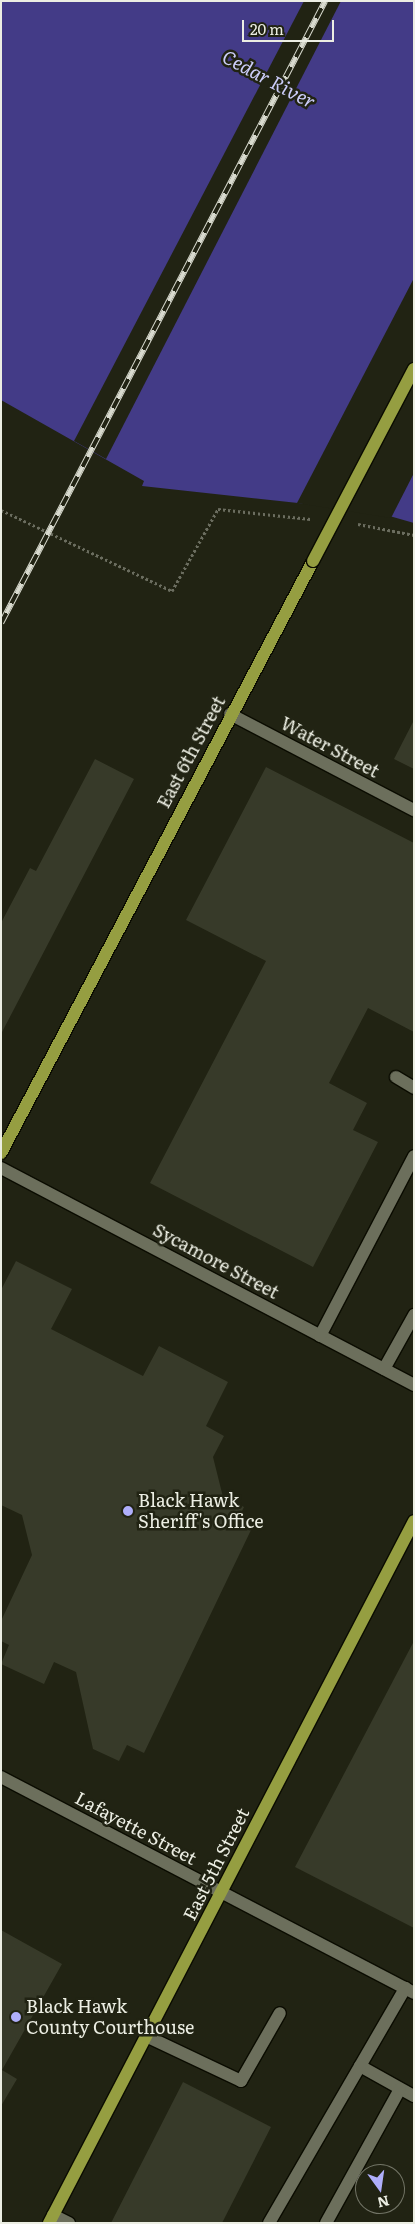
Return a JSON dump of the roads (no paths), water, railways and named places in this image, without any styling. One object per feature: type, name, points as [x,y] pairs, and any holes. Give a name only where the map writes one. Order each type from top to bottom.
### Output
[{"type":"main road","name":"East 6th Street","points":[[1,1153],[230,714],[313,562],[414,369]]},
{"type":"main road","name":"East 5th Street","points":[[51,2219],[414,1521]]},
{"type":"street","name":"Water Street","points":[[230,714],[414,810]]},
{"type":"street","points":[[396,1077],[414,1088]]},
{"type":"street","points":[[320,1336],[413,1153]]},
{"type":"street","name":"Sycamore Street","points":[[1,1168],[414,1385]]},
{"type":"street","points":[[384,1369],[414,1315]]},
{"type":"street","name":"Lafayette Street","points":[[1,1777],[409,1991]]},
{"type":"street","points":[[270,2223],[360,2066],[409,1991]]},
{"type":"street","points":[[146,2036],[241,2081],[280,2013]]},
{"type":"street","points":[[360,2066],[414,2096]]},
{"type":"street","points":[[326,2223],[400,2088]]},
{"type":"street","points":[[51,2219],[69,2223]]},
{"type":"water","name":"Cedar River","points":[[1,1],[414,1],[414,523],[372,511],[142,486],[144,481],[1,400]]},
{"type":"railway","points":[[1,623],[325,1]]},
{"type":"place","name":"Black Hawk Sheriff's Office","points":[[128,1511]]},
{"type":"place","name":"Black Hawk County Courthouse","points":[[16,2017]]}]
